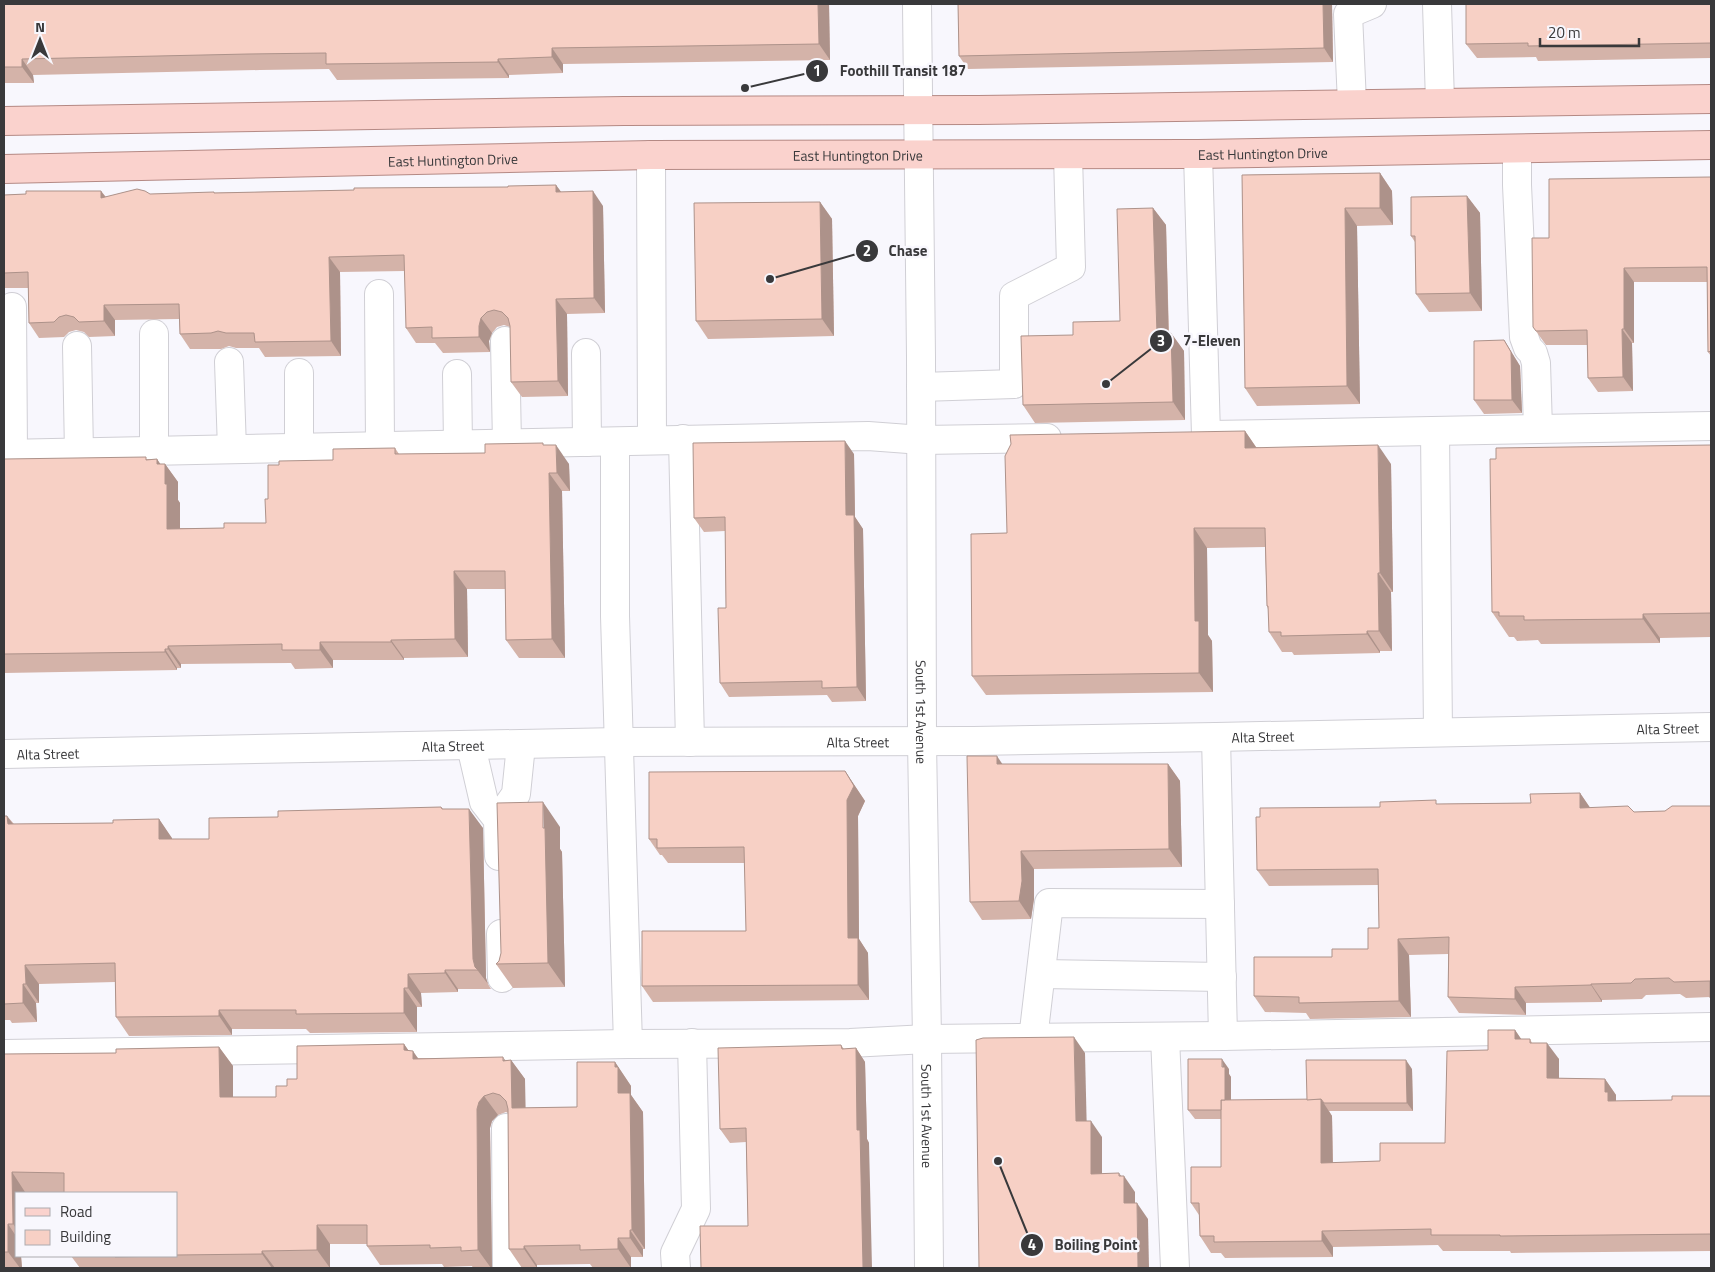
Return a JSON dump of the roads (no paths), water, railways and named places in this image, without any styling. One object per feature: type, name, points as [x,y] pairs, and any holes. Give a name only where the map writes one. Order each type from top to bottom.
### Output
[{"type":"main road","points":[[4,120],[624,111],[919,111],[1711,99]]},
{"type":"main road","name":"East Huntington Drive","points":[[4,168],[651,155],[1198,154],[1711,145]]},
{"type":"street","name":"South 1st Avenue","points":[[916,4],[919,111],[922,741],[929,1268]]},
{"type":"street","points":[[1437,4],[1440,102]]},
{"type":"street","points":[[1352,104],[1351,69],[1360,9]]},
{"type":"street","points":[[1516,148],[1516,185],[1524,338],[1536,363],[1538,429]]},
{"type":"street","points":[[921,387],[1014,384],[1014,296],[1071,267],[1068,154]]},
{"type":"street","points":[[1198,154],[1206,435]]},
{"type":"street","points":[[651,155],[652,440]]},
{"type":"street","points":[[379,294],[380,446]]},
{"type":"street","points":[[12,307],[9,454],[868,436],[922,440],[1069,438]]},
{"type":"street","points":[[154,334],[154,451]]},
{"type":"street","points":[[505,341],[507,444]]},
{"type":"street","points":[[77,346],[79,453]]},
{"type":"street","points":[[586,353],[587,442]]},
{"type":"street","points":[[229,362],[232,449]]},
{"type":"street","points":[[299,373],[299,448]]},
{"type":"street","points":[[457,374],[458,445]]},
{"type":"street","points":[[1177,436],[1711,426]]},
{"type":"street","points":[[1435,431],[1438,732]]},
{"type":"street","points":[[683,439],[690,742]]},
{"type":"street","points":[[614,442],[615,616],[628,1044]]},
{"type":"street","name":"Alta Street","points":[[4,754],[619,742],[922,741],[1216,737],[1711,727]]},
{"type":"street","points":[[1216,737],[1223,1036]]},
{"type":"street","points":[[498,820],[516,794],[521,745]]},
{"type":"street","points":[[471,746],[484,802],[498,820],[500,880]]},
{"type":"street","points":[[1033,1039],[1049,903],[1220,904]]},
{"type":"street","points":[[500,909],[502,978]]},
{"type":"street","points":[[1042,974],[1222,977]]},
{"type":"street","points":[[4,1054],[692,1043],[850,1043],[927,1039],[1165,1037],[1711,1027]]},
{"type":"street","points":[[1165,1037],[1174,1268]]},
{"type":"street","points":[[676,1268],[675,1253],[696,1209],[692,1043]]},
{"type":"street","points":[[506,1128],[507,1268]]},
{"type":"place","name":"Foothill Transit 187","points":[[745,88]]},
{"type":"place","name":"Chase","points":[[770,279]]},
{"type":"place","name":"7-Eleven","points":[[1106,384]]},
{"type":"place","name":"Boiling Point","points":[[998,1161]]}]
